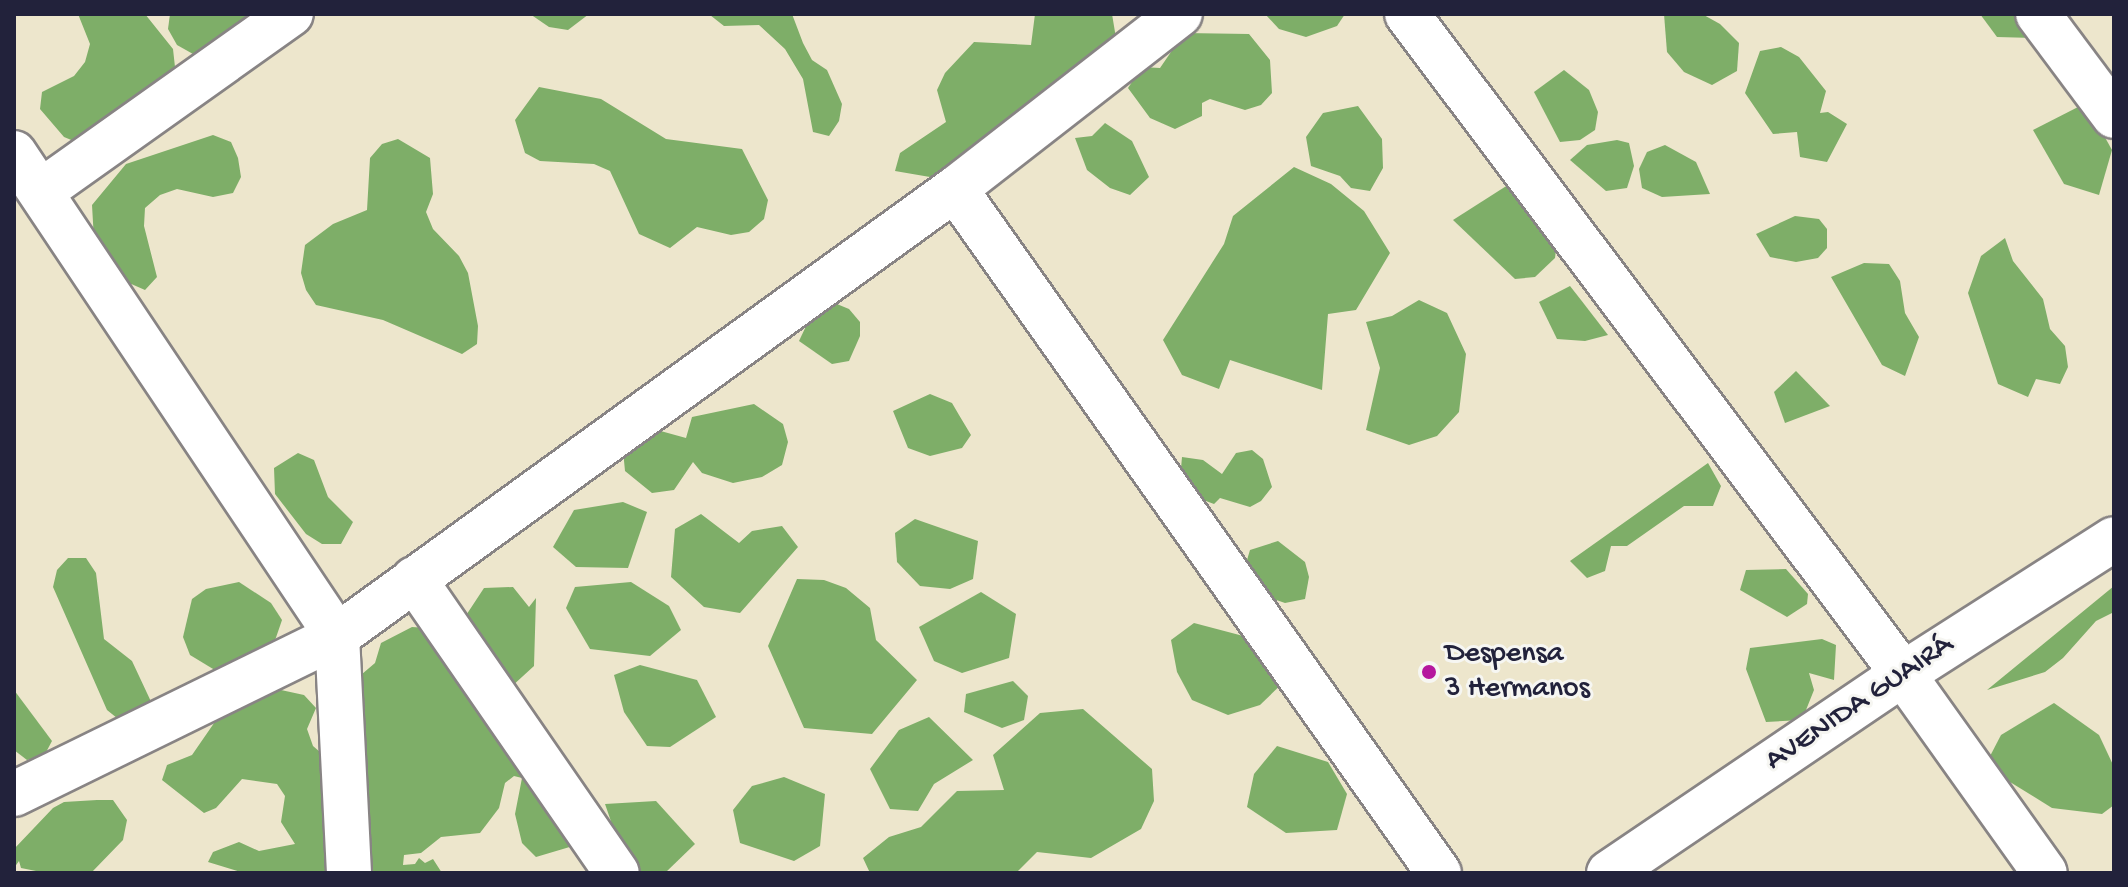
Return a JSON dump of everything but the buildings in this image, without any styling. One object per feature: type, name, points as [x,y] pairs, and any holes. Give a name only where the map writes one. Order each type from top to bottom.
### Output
[{"type":"street","points":[[43,190],[291,14]]},
{"type":"street","points":[[14,794],[337,636],[955,189],[1180,14]]},
{"type":"street","points":[[1407,14],[1903,674],[2045,873]]},
{"type":"street","points":[[2038,14],[2114,116]]},
{"type":"street","points":[[14,153],[43,190],[337,636],[349,873]]},
{"type":"street","points":[[955,189],[1439,873]]},
{"type":"street","name":"AVENIDA GUAIRÁ","points":[[1609,873],[1903,674],[2114,539]]},
{"type":"street","points":[[414,579],[617,873]]},
{"type":"green space","points":[[78,14],[145,14],[173,49],[175,67],[158,94],[81,144],[64,137],[40,109],[42,92],[74,76],[85,62],[90,44]]},
{"type":"green space","points":[[170,14],[273,14],[209,63],[177,45],[168,29]]},
{"type":"green space","points":[[530,14],[589,14],[568,30],[549,27]]},
{"type":"green space","points":[[792,14],[812,60],[827,70],[842,104],[839,121],[829,136],[813,132],[803,79],[785,49],[759,25],[724,26],[710,15]]},
{"type":"green space","points":[[1035,14],[1112,14],[1117,44],[1032,111],[1016,113],[992,140],[930,177],[895,171],[900,153],[946,122],[937,90],[945,73],[974,42],[1031,45]]},
{"type":"green space","points":[[1265,14],[1345,14],[1337,26],[1306,37],[1279,29]]},
{"type":"green space","points":[[1664,14],[1702,14],[1720,24],[1739,43],[1737,71],[1712,85],[1684,72],[1667,52]]},
{"type":"green space","points":[[1980,14],[2042,14],[2035,38],[1997,37]]},
{"type":"green space","points":[[1184,33],[1249,34],[1270,60],[1272,93],[1261,105],[1245,110],[1210,99],[1202,103],[1202,116],[1175,129],[1150,118],[1128,88],[1142,67],[1160,68]]},
{"type":"green space","points":[[1781,47],[1799,57],[1826,91],[1820,113],[1828,112],[1847,124],[1827,162],[1800,157],[1797,132],[1773,134],[1745,93],[1760,51]]},
{"type":"green space","points":[[1564,70],[1589,90],[1598,112],[1595,130],[1580,140],[1560,142],[1534,92]]},
{"type":"green space","points":[[539,87],[601,99],[666,139],[742,149],[768,200],[764,219],[749,232],[731,235],[697,227],[670,248],[639,234],[610,171],[594,164],[540,161],[525,153],[515,120]]},
{"type":"green space","points":[[1358,106],[1382,139],[1383,168],[1370,191],[1351,188],[1340,176],[1311,166],[1306,137],[1323,113]]},
{"type":"green space","points":[[2080,106],[2097,123],[2112,150],[2099,195],[2064,184],[2033,130]]},
{"type":"green space","points":[[1105,123],[1132,141],[1149,177],[1130,195],[1110,188],[1087,170],[1075,138],[1092,136]]},
{"type":"green space","points":[[213,135],[231,142],[238,158],[241,177],[233,193],[213,197],[177,189],[160,195],[145,208],[144,226],[157,277],[145,290],[129,283],[94,240],[92,205],[126,164]]},
{"type":"green space","points":[[398,139],[430,158],[433,194],[426,212],[433,229],[459,256],[468,273],[478,326],[477,344],[462,354],[383,320],[316,305],[306,290],[301,273],[305,245],[333,224],[367,210],[370,158],[382,144]]},
{"type":"green space","points":[[1617,140],[1629,143],[1634,166],[1627,188],[1606,191],[1570,160],[1587,145]]},
{"type":"green space","points":[[1665,145],[1696,162],[1710,194],[1662,197],[1642,188],[1639,169],[1647,152]]},
{"type":"green space","points":[[1294,167],[1331,184],[1364,211],[1390,253],[1356,310],[1328,314],[1322,390],[1230,360],[1219,389],[1182,375],[1163,340],[1224,244],[1233,216]]},
{"type":"green space","points":[[1511,183],[1558,235],[1555,258],[1535,277],[1515,279],[1453,220]]},
{"type":"green space","points":[[1795,216],[1819,219],[1827,229],[1827,248],[1818,258],[1796,262],[1770,257],[1756,234]]},
{"type":"green space","points":[[2005,238],[2013,261],[2043,299],[2050,329],[2065,346],[2068,367],[2060,384],[2036,379],[2028,397],[1998,384],[1968,293],[1981,256]]},
{"type":"green space","points":[[1864,263],[1889,264],[1900,281],[1905,313],[1919,337],[1905,376],[1882,365],[1831,277]]},
{"type":"green space","points":[[1570,286],[1608,335],[1585,341],[1557,339],[1539,302]]},
{"type":"green space","points":[[1419,300],[1447,313],[1466,354],[1459,412],[1437,436],[1409,445],[1366,430],[1380,368],[1366,322],[1392,316]]},
{"type":"green space","points":[[832,302],[849,309],[860,322],[860,336],[849,361],[832,364],[799,341],[808,322]]},
{"type":"green space","points":[[1796,371],[1830,406],[1785,423],[1774,392]]},
{"type":"green space","points":[[930,394],[952,403],[971,435],[962,448],[930,456],[908,448],[893,411]]},
{"type":"green space","points":[[754,404],[783,424],[788,442],[782,465],[762,477],[733,483],[702,473],[693,462],[674,490],[652,493],[625,471],[622,440],[657,430],[686,438],[692,417]]},
{"type":"green space","points":[[1252,450],[1263,459],[1272,487],[1261,501],[1250,507],[1220,498],[1214,504],[1179,491],[1182,457],[1203,460],[1222,474],[1236,453]]},
{"type":"green space","points":[[298,453],[314,460],[328,497],[353,522],[341,544],[322,544],[306,534],[275,494],[274,468]]},
{"type":"green space","points":[[1708,463],[1721,486],[1713,506],[1684,506],[1627,546],[1611,546],[1605,571],[1587,578],[1570,561]]},
{"type":"green space","points":[[623,502],[647,512],[628,568],[576,567],[553,547],[574,510]]},
{"type":"green space","points":[[701,514],[739,543],[752,531],[782,526],[798,547],[740,613],[704,607],[671,577],[675,529]]},
{"type":"green space","points":[[915,519],[978,541],[973,579],[950,589],[920,586],[897,562],[895,533]]},
{"type":"green space","points":[[1278,541],[1305,562],[1309,577],[1305,599],[1285,603],[1239,587],[1250,550]]},
{"type":"green space","points":[[68,558],[86,558],[96,573],[104,639],[132,661],[154,708],[122,722],[107,710],[53,587],[57,570]]},
{"type":"green space","points":[[1786,569],[1808,594],[1807,604],[1787,617],[1740,590],[1746,570]]},
{"type":"green space","points":[[797,579],[824,580],[846,588],[870,608],[876,640],[917,680],[872,734],[804,728],[768,646]]},
{"type":"green space","points":[[239,582],[271,603],[282,620],[270,655],[223,675],[190,655],[183,637],[192,599],[206,589]]},
{"type":"green space","points":[[631,582],[669,606],[681,630],[650,656],[590,649],[566,608],[575,587]]},
{"type":"green space","points":[[2114,586],[2114,612],[2096,621],[2063,658],[2045,672],[1987,690]]},
{"type":"green space","points":[[513,587],[529,607],[536,598],[534,666],[511,687],[459,626],[484,588]]},
{"type":"green space","points":[[981,592],[1016,614],[1009,658],[962,673],[934,661],[919,627]]},
{"type":"green space","points":[[1194,623],[1266,642],[1292,674],[1260,705],[1228,715],[1192,700],[1177,672],[1171,640]]},
{"type":"green space","points":[[412,627],[427,628],[573,846],[536,857],[522,843],[515,814],[522,778],[514,776],[505,783],[499,808],[480,833],[441,837],[421,853],[404,855],[403,865],[415,864],[419,858],[425,863],[433,859],[442,873],[244,873],[208,862],[213,852],[239,842],[259,851],[295,844],[281,822],[285,796],[277,784],[242,779],[216,808],[204,813],[162,780],[167,765],[192,755],[221,713],[258,685],[304,695],[316,708],[307,729],[313,746],[327,758],[355,680],[375,663],[381,643]]},
{"type":"green space","points":[[1822,639],[1836,645],[1834,680],[1809,673],[1814,690],[1802,720],[1766,722],[1746,669],[1750,648]]},
{"type":"green space","points":[[640,665],[697,680],[716,717],[670,747],[647,746],[624,712],[614,675]]},
{"type":"green space","points":[[1013,681],[1028,696],[1024,720],[1002,728],[964,712],[966,694]]},
{"type":"green space","points":[[14,690],[52,741],[44,756],[27,760],[14,750]]},
{"type":"green space","points":[[2054,703],[2099,735],[2114,767],[2114,805],[2102,814],[2052,808],[2010,782],[1988,760],[2001,735]]},
{"type":"green space","points":[[1083,709],[1152,769],[1154,801],[1141,829],[1091,858],[1037,852],[1016,873],[870,873],[863,858],[889,837],[921,827],[957,791],[1004,790],[993,755],[1040,713]]},
{"type":"green space","points":[[929,717],[973,760],[934,784],[918,811],[890,809],[870,769],[899,730]]},
{"type":"green space","points":[[1277,746],[1328,762],[1347,794],[1337,830],[1286,833],[1247,807],[1254,774]]},
{"type":"green space","points":[[784,777],[825,794],[820,846],[794,861],[740,843],[733,810],[752,786]]},
{"type":"green space","points":[[113,800],[127,820],[123,840],[91,873],[46,873],[21,868],[19,861],[14,868],[14,849],[53,808],[64,802]]},
{"type":"green space","points":[[656,801],[695,844],[665,873],[642,873],[627,868],[605,804]]},
{"type":"place","name":"Despensa 3 Hermanos","points":[[1429,672]]}]
